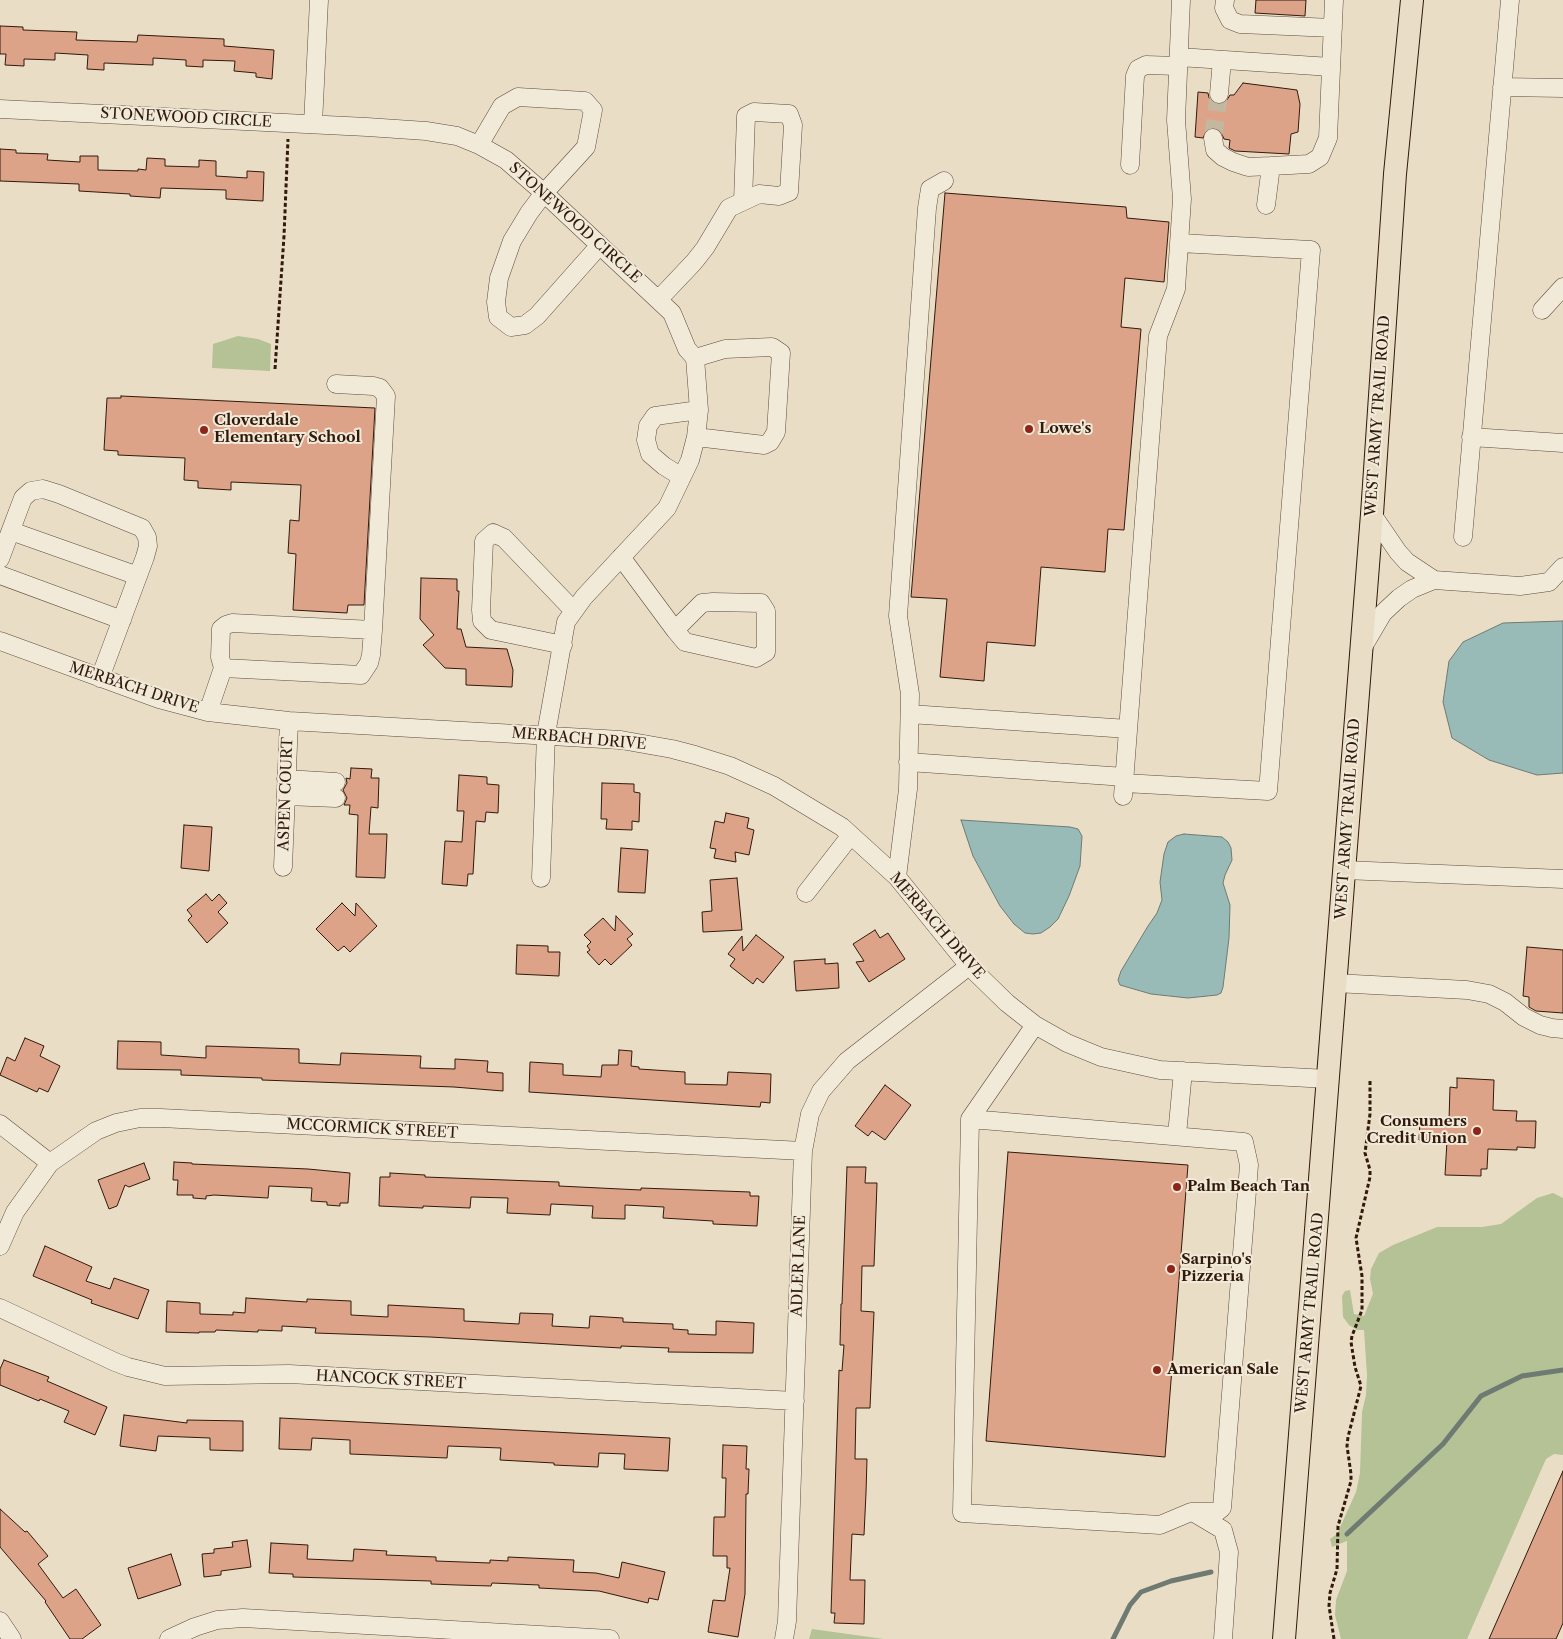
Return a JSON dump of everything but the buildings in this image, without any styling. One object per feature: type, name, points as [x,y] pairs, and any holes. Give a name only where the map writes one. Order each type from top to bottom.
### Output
[{"type":"main road","name":"WEST ARMY TRAIL ROAD","points":[[1284,1639],[1372,514],[1396,164],[1412,0]]},
{"type":"street","points":[[313,124],[319,0]]},
{"type":"street","points":[[1124,785],[1158,336],[1176,289],[1182,199],[1176,120],[1182,0]]},
{"type":"street","points":[[1225,0],[1224,8],[1230,20],[1240,24],[1333,28]]},
{"type":"street","points":[[1213,138],[1215,150],[1223,157],[1248,167],[1309,164],[1320,157],[1328,138],[1334,0]]},
{"type":"street","points":[[1463,537],[1510,0]]},
{"type":"street","points":[[1219,94],[1222,60]]},
{"type":"street","points":[[1130,165],[1135,76],[1138,68],[1146,65],[1222,60],[1331,67]]},
{"type":"street","points":[[1502,87],[1563,88]]},
{"type":"street","points":[[479,145],[502,106],[518,97],[585,102],[593,110],[586,147],[544,193],[512,241],[499,278],[496,302],[498,317],[511,327],[525,325],[537,316],[600,245]]},
{"type":"street","name":"STONEWOOD CIRCLE","points":[[0,109],[313,124],[426,131],[457,136],[479,145],[506,160],[672,313],[688,348],[695,358],[699,410],[696,437],[690,460],[667,508],[584,597],[566,622],[546,734],[541,878]]},
{"type":"street","points":[[658,300],[705,248],[729,208],[759,194],[779,196],[789,192],[793,125],[789,114],[754,112],[746,116],[743,201]]},
{"type":"street","points":[[1266,205],[1270,166]]},
{"type":"street","points":[[897,878],[908,789],[910,714],[910,694],[898,616],[927,208],[930,189],[944,181]]},
{"type":"street","points":[[908,762],[1124,785],[1268,791],[1311,250],[1179,242]]},
{"type":"street","points":[[1542,310],[1563,287]]},
{"type":"street","points":[[695,358],[725,349],[772,347],[780,353],[776,432],[770,442],[764,444],[696,437]]},
{"type":"street","points":[[224,668],[361,675],[371,656],[386,396],[380,388],[373,386],[336,384]]},
{"type":"street","points":[[682,477],[664,466],[650,454],[646,440],[648,426],[655,416],[699,410]]},
{"type":"street","points":[[1471,437],[1563,443]]},
{"type":"street","points":[[0,559],[23,498],[31,492],[42,489],[60,494],[142,528],[148,537],[148,546],[100,678]]},
{"type":"street","points":[[1372,514],[1407,562],[1434,580]]},
{"type":"street","points":[[11,531],[138,576]]},
{"type":"street","points":[[562,645],[491,630],[482,621],[484,541],[493,533],[504,538],[574,611]]},
{"type":"street","points":[[622,557],[675,630],[685,642],[756,658],[766,652],[766,611],[761,603],[702,603],[675,630]]},
{"type":"street","points":[[1361,649],[1383,613],[1412,590],[1434,580],[1520,586],[1556,583],[1563,567]]},
{"type":"street","points":[[0,575],[122,620]]},
{"type":"street","points":[[208,712],[224,668],[220,657],[221,629],[232,623],[373,630]]},
{"type":"street","name":"MERBACH DRIVE","points":[[0,641],[159,699],[208,712],[289,721],[546,734],[638,742],[695,755],[730,766],[774,786],[842,827],[897,878],[969,966],[1007,1003],[1035,1025],[1067,1043],[1101,1057],[1160,1070],[1328,1079]]},
{"type":"street","points":[[910,714],[1128,729]]},
{"type":"street","name":"ASPEN COURT","points":[[283,868],[289,721]]},
{"type":"street","points":[[286,788],[336,790]]},
{"type":"street","points":[[806,893],[851,835]]},
{"type":"street","points":[[1344,870],[1563,879]]},
{"type":"street","name":"ADLER LANE","points":[[784,1639],[787,1621],[803,1151],[810,1114],[821,1091],[847,1060],[969,966]]},
{"type":"street","points":[[1335,983],[1467,990],[1489,994],[1540,1025],[1563,1029]]},
{"type":"street","points":[[970,1119],[1244,1142],[1249,1165],[1222,1508],[1217,1512],[1191,1512],[1160,1525],[962,1513],[970,1119],[1035,1025]]},
{"type":"street","points":[[1177,1136],[1183,1072]]},
{"type":"street","name":"MCCORMICK STREET","points":[[0,1246],[15,1212],[50,1163],[96,1131],[116,1123],[140,1118],[803,1151]]},
{"type":"street","points":[[0,1124],[50,1163]]},
{"type":"street","name":"HANCOCK STREET","points":[[0,1308],[115,1362],[165,1376],[289,1374],[795,1401]]},
{"type":"street","points":[[1191,1512],[1223,1530],[1230,1552],[1224,1639]]},
{"type":"street","points":[[169,1639],[202,1624],[218,1620],[243,1618],[610,1639]]},
{"type":"street","points":[[0,1621],[12,1639]]},
{"type":"path","points":[[275,369],[289,123]]},
{"type":"path","points":[[1334,1639],[1329,1606],[1330,1593],[1337,1569],[1338,1526],[1351,1480],[1347,1446],[1348,1437],[1361,1386],[1355,1367],[1351,1342],[1362,1310],[1362,1276],[1356,1238],[1370,1177],[1365,1153],[1370,1114],[1370,1081]]},
{"type":"green space","points":[[238,336],[258,339],[271,344],[270,371],[212,368],[213,344]]},
{"type":"green space","points":[[1553,1193],[1563,1198],[1563,1455],[1554,1454],[1546,1459],[1467,1639],[1341,1639],[1335,1615],[1336,1600],[1347,1571],[1347,1541],[1332,1547],[1330,1539],[1337,1534],[1356,1492],[1360,1473],[1362,1412],[1366,1395],[1367,1375],[1364,1330],[1357,1330],[1349,1325],[1343,1317],[1342,1296],[1345,1291],[1350,1290],[1354,1314],[1364,1316],[1373,1294],[1370,1279],[1371,1269],[1379,1253],[1393,1245],[1437,1227],[1482,1227],[1501,1224],[1537,1198]]},
{"type":"green space","points":[[812,1629],[884,1639],[809,1639]]},
{"type":"water","points":[[1563,621],[1563,773],[1537,775],[1489,760],[1452,738],[1443,702],[1449,661],[1463,642],[1503,623]]},
{"type":"water","points":[[961,820],[1078,829],[1082,836],[1080,866],[1058,919],[1050,927],[1041,933],[1033,934],[1025,933],[1014,924],[1000,906],[973,856]]},
{"type":"water","points":[[1184,834],[1222,837],[1231,848],[1232,860],[1223,883],[1230,905],[1229,938],[1223,987],[1221,993],[1217,995],[1188,998],[1151,994],[1120,985],[1118,980],[1121,971],[1157,913],[1162,900],[1160,882],[1164,854],[1168,842],[1176,836]]},
{"type":"waterway","points":[[1347,1534],[1443,1444],[1481,1396],[1522,1376],[1563,1370]]},
{"type":"waterway","points":[[1113,1639],[1130,1605],[1141,1592],[1171,1581],[1211,1572]]},
{"type":"tunnel","points":[[1213,138],[1219,94]]},
{"type":"place","name":"Lowe's","points":[[1029,429]]},
{"type":"place","name":"Cloverdale Elementary School","points":[[204,430]]},
{"type":"place","name":"Consumers Credit Union","points":[[1477,1131]]},
{"type":"place","name":"Palm Beach Tan","points":[[1177,1187]]},
{"type":"place","name":"Sarpino's Pizzeria","points":[[1171,1269]]},
{"type":"place","name":"American Sale","points":[[1157,1370]]}]
